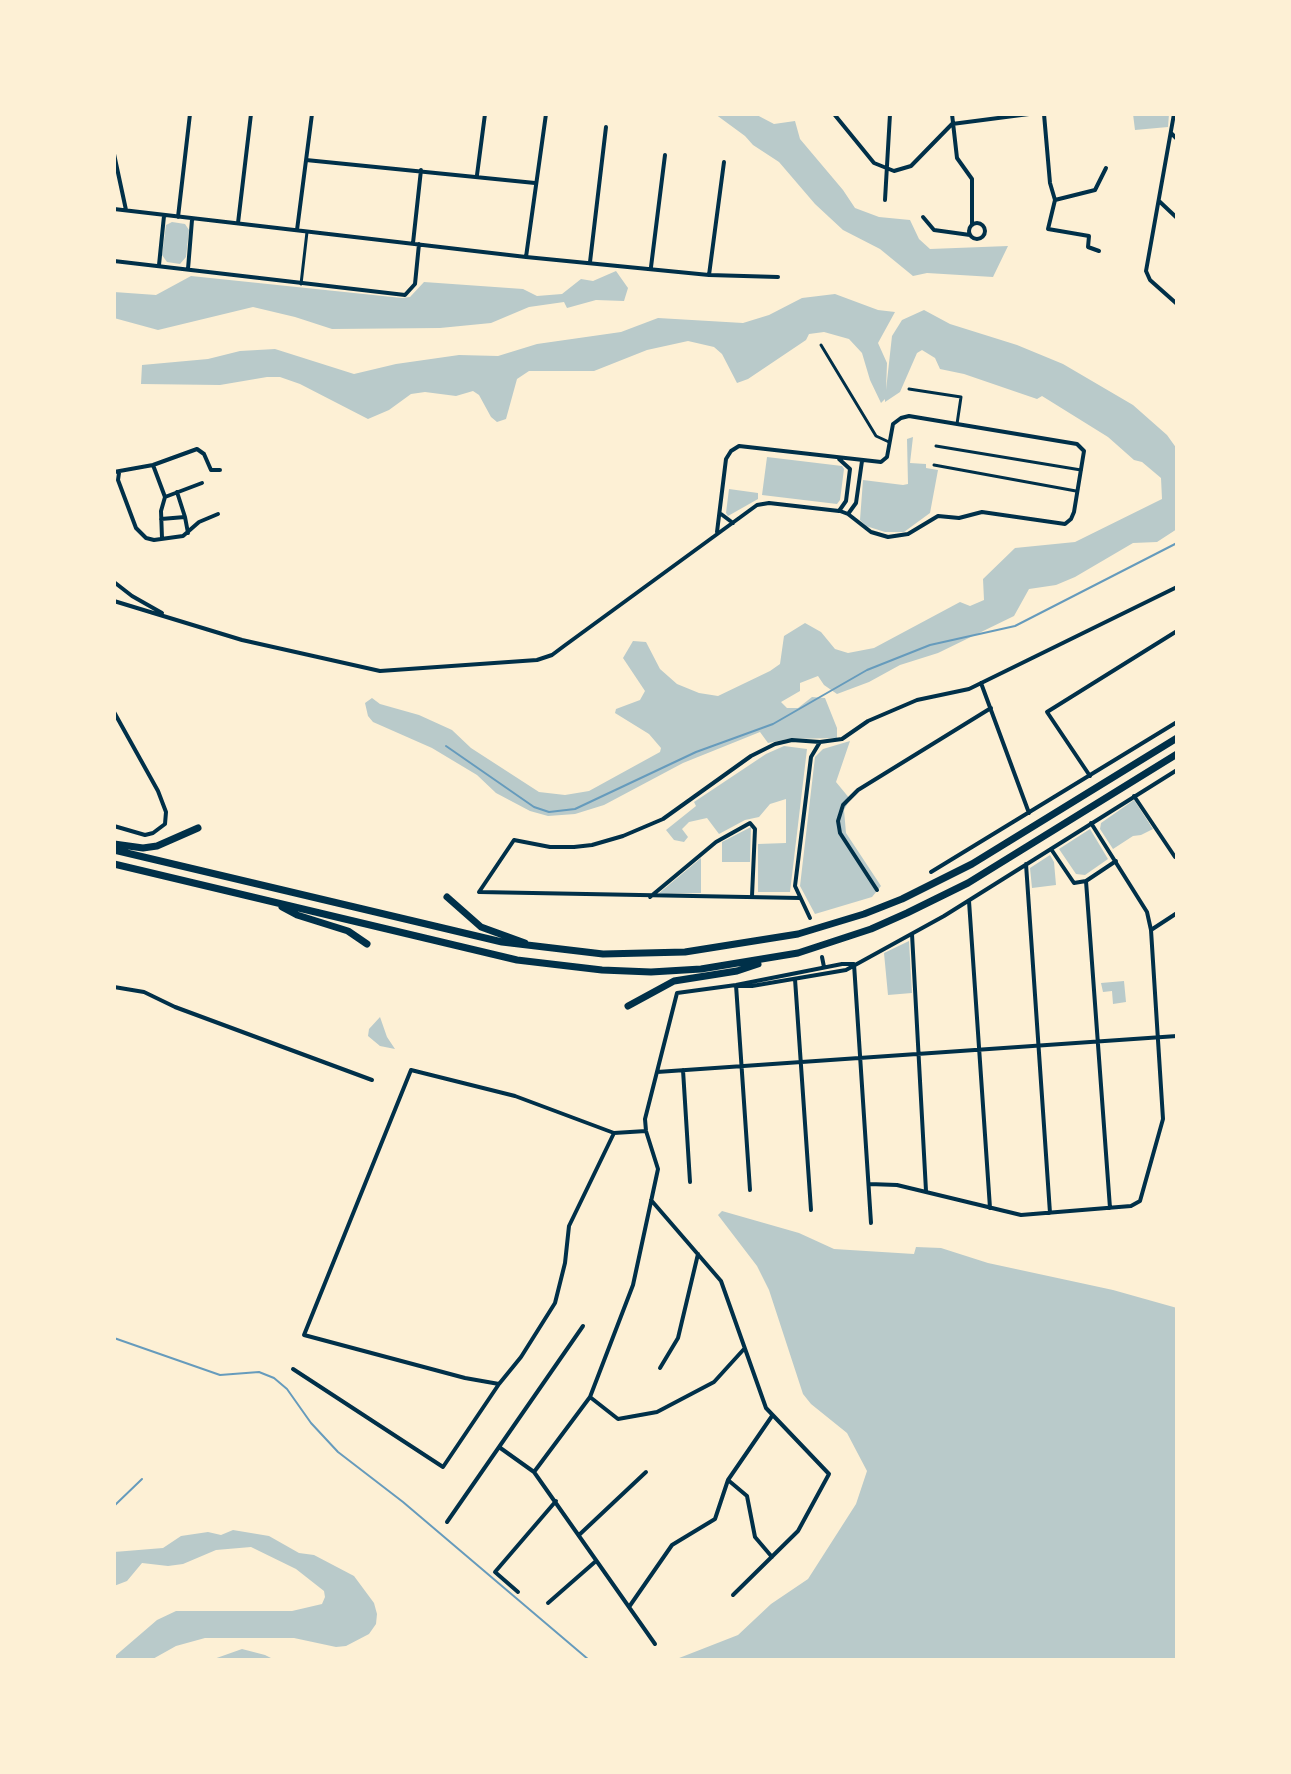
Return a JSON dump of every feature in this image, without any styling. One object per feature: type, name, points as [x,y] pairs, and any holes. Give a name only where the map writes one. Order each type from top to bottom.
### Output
[{"type":"highway","points":[[114,850],[448,931],[542,949],[627,954],[697,951],[777,939],[855,917],[911,894],[972,864],[1177,738]]},
{"type":"highway","points":[[114,864],[495,956],[580,969],[675,971],[768,959],[862,933],[976,878],[1177,754]]},
{"type":"highway","points":[[114,844],[143,848],[157,846],[198,828]]},
{"type":"highway","points":[[447,897],[481,927],[542,949]]},
{"type":"highway","points":[[277,904],[297,915],[348,931],[367,944]]},
{"type":"highway","points":[[628,1006],[674,981],[743,970],[768,959]]},
{"type":"street","points":[[178,217],[190,114]]},
{"type":"street","points":[[237,224],[251,114]]},
{"type":"street","points":[[297,230],[312,114]]},
{"type":"street","points":[[477,176],[485,114]]},
{"type":"street","points":[[526,257],[546,114]]},
{"type":"street","points":[[834,114],[874,163],[889,170],[911,166],[952,124],[1029,114]]},
{"type":"street","points":[[885,200],[890,114]]},
{"type":"street","points":[[952,114],[957,158],[972,179],[970,235]]},
{"type":"street","points":[[1044,114],[1050,183],[1055,200],[1048,229],[1089,236],[1089,249],[1099,251]]},
{"type":"street","points":[[1174,114],[1147,275],[1177,304]]},
{"type":"street","points":[[590,262],[606,127]]},
{"type":"street","points":[[1171,133],[1177,139]]},
{"type":"street","points":[[114,154],[126,210]]},
{"type":"street","points":[[651,268],[665,155]]},
{"type":"street","points":[[306,160],[535,183]]},
{"type":"street","points":[[709,275],[724,162]]},
{"type":"street","points":[[1055,200],[1094,190],[1106,168]]},
{"type":"street","points":[[114,261],[405,295],[415,284],[421,170]]},
{"type":"street","points":[[1159,201],[1177,218]]},
{"type":"street","points":[[114,209],[526,257],[709,275],[778,277]]},
{"type":"street","points":[[159,266],[164,216]]},
{"type":"street","points":[[923,217],[934,230],[978,239],[984,234],[981,225],[972,225]]},
{"type":"street","points":[[188,269],[192,219]]},
{"type":"street","points":[[301,284],[307,231]]},
{"type":"street","points":[[821,345],[876,436],[889,442]]},
{"type":"street","points":[[909,389],[961,397],[957,424]]},
{"type":"street","points":[[114,601],[274,648],[380,671],[537,660],[564,646],[751,509],[766,502],[839,511],[848,514],[869,531],[888,537],[908,534],[940,515],[959,518],[982,512],[1062,524],[1073,515],[1084,452],[1078,444],[906,416],[893,424],[885,460],[839,459],[737,447],[726,459],[716,534]]},
{"type":"street","points":[[936,446],[1081,470]]},
{"type":"street","points":[[218,514],[199,522],[188,533],[162,539],[146,538],[136,528],[117,472],[153,465],[197,449],[204,454],[211,470],[220,470]]},
{"type":"street","points":[[839,459],[850,469],[846,501],[839,511]]},
{"type":"street","points":[[848,514],[856,503],[862,461]]},
{"type":"street","points":[[153,465],[165,497],[161,519],[162,539]]},
{"type":"street","points":[[934,465],[1077,491]]},
{"type":"street","points":[[165,497],[202,483]]},
{"type":"street","points":[[177,492],[188,533]]},
{"type":"street","points":[[721,514],[733,523]]},
{"type":"street","points":[[161,519],[185,517]]},
{"type":"street","points":[[114,582],[167,616]]},
{"type":"street","points":[[800,898],[479,892],[514,840],[559,848],[612,840],[663,819],[768,747],[792,740],[820,742],[846,738],[868,721],[920,698],[963,691],[1177,587]]},
{"type":"street","points":[[1090,776],[1047,712],[1177,631]]},
{"type":"street","points":[[981,683],[1029,813]]},
{"type":"street","points":[[877,890],[840,833],[838,821],[843,805],[858,790],[991,708]]},
{"type":"street","points":[[114,712],[158,791],[166,812],[165,824],[153,833],[145,835],[114,826]]},
{"type":"street","points":[[931,872],[1177,722]]},
{"type":"street","points":[[810,918],[795,886],[810,760],[820,742]]},
{"type":"street","points":[[736,985],[752,986],[842,971],[969,901],[1175,771],[1177,779]]},
{"type":"street","points":[[1134,796],[1175,857]]},
{"type":"street","points":[[869,1184],[897,1185],[1021,1215],[1133,1206],[1140,1201],[1162,1128],[1151,930],[1147,912],[1091,823]]},
{"type":"street","points":[[650,897],[716,842],[740,827],[753,825],[752,896]]},
{"type":"street","points":[[1051,849],[1071,881],[1086,881],[1116,861]]},
{"type":"street","points":[[1026,864],[1050,1213]]},
{"type":"street","points":[[1086,881],[1110,1208]]},
{"type":"street","points":[[969,901],[990,1208]]},
{"type":"street","points":[[1151,930],[1177,913]]},
{"type":"street","points":[[912,934],[921,1054],[926,1191]]},
{"type":"street","points":[[822,957],[824,967]]},
{"type":"street","points":[[534,1472],[590,1397],[631,1292],[658,1166],[646,1131],[646,1115],[676,994],[854,964]]},
{"type":"street","points":[[854,964],[871,1223]]},
{"type":"street","points":[[795,979],[811,1210]]},
{"type":"street","points":[[736,985],[750,1190]]},
{"type":"street","points":[[114,987],[144,992],[175,1007],[372,1080]]},
{"type":"street","points":[[657,1072],[1177,1036]]},
{"type":"street","points":[[499,1384],[304,1335],[411,1070],[515,1096],[614,1133],[646,1131]]},
{"type":"street","points":[[683,1070],[690,1182]]},
{"type":"street","points":[[293,1369],[443,1467],[521,1357],[557,1298],[569,1226],[614,1133]]},
{"type":"street","points":[[651,1200],[722,1283],[762,1399],[772,1416],[826,1468],[829,1477],[799,1529],[733,1595]]},
{"type":"street","points":[[660,1368],[678,1338],[698,1254]]},
{"type":"street","points":[[447,1522],[583,1326]]},
{"type":"street","points":[[590,1397],[618,1419],[657,1412],[714,1382],[745,1348]]},
{"type":"street","points":[[629,1608],[672,1545],[715,1519],[728,1480],[772,1416]]},
{"type":"street","points":[[499,1447],[534,1472],[655,1644]]},
{"type":"street","points":[[579,1535],[646,1472]]},
{"type":"street","points":[[728,1480],[747,1496],[755,1537],[772,1557]]},
{"type":"street","points":[[518,1592],[495,1572],[556,1501]]},
{"type":"street","points":[[548,1603],[596,1561]]},
{"type":"shaded area","points":[[715,114],[755,114],[774,124],[795,121],[800,139],[855,208],[879,217],[910,220],[919,239],[930,249],[1008,246],[993,277],[927,273],[913,276],[880,249],[843,230],[815,204],[779,162]]},
{"type":"shaded area","points":[[1133,114],[1169,114],[1168,127],[1135,130]]},
{"type":"shaded area","points":[[172,222],[185,224],[189,230],[186,257],[180,264],[167,262],[162,255],[166,225]]},
{"type":"shaded area","points":[[616,271],[628,288],[624,301],[596,300],[567,308],[564,302],[529,307],[491,323],[440,328],[332,329],[253,307],[158,330],[114,318],[114,292],[156,295],[191,276],[402,298],[410,297],[424,282],[523,289],[537,296],[562,294],[581,279],[593,281]]},
{"type":"shaded area","points":[[835,294],[878,310],[895,312],[878,343],[887,363],[886,390],[892,336],[902,320],[924,310],[950,324],[1017,345],[1063,364],[1133,405],[1167,435],[1177,449],[1177,529],[1157,542],[1133,543],[1056,585],[1029,589],[1014,616],[938,653],[900,665],[869,682],[837,694],[824,685],[818,676],[800,683],[800,691],[781,702],[787,708],[798,708],[812,697],[825,698],[837,728],[837,738],[788,739],[768,743],[760,732],[683,763],[604,805],[575,814],[548,816],[530,811],[496,793],[477,775],[432,748],[373,722],[365,703],[372,698],[380,704],[419,715],[452,730],[471,748],[539,792],[565,795],[589,791],[660,752],[661,748],[649,734],[615,713],[616,709],[640,700],[645,691],[623,658],[633,641],[646,642],[660,669],[677,684],[699,693],[718,696],[780,664],[784,636],[805,623],[821,632],[835,649],[848,653],[874,648],[960,602],[970,606],[984,600],[983,579],[1015,548],[1075,542],[1162,499],[1161,478],[1108,437],[1042,396],[1037,399],[940,369],[935,358],[922,350],[917,353],[900,392],[881,403],[862,353],[849,339],[824,332],[809,334],[806,340],[748,379],[737,383],[722,354],[714,347],[688,341],[647,350],[594,371],[529,371],[517,379],[506,419],[497,422],[473,391],[456,396],[425,392],[411,394],[389,410],[368,419],[280,377],[220,385],[141,384],[142,365],[208,359],[240,351],[275,349],[354,374],[459,355],[498,356],[537,344],[621,332],[658,318],[743,323],[769,315],[802,298]]},
{"type":"shaded area","points":[[913,437],[910,463],[926,464],[926,468],[938,470],[930,513],[904,532],[885,532],[866,526],[860,520],[863,480],[908,484],[907,439]]},
{"type":"shaded area","points":[[767,457],[842,466],[840,500],[837,504],[762,495]]},
{"type":"shaded area","points":[[729,489],[758,493],[758,499],[728,516]]},
{"type":"shaded area","points":[[850,741],[836,782],[850,799],[844,810],[846,833],[881,886],[872,897],[815,914],[800,886],[815,757],[823,749]]},
{"type":"shaded area","points":[[784,746],[807,749],[790,892],[758,892],[758,844],[786,843],[786,799],[770,804],[759,817],[745,820],[719,834],[707,818],[689,822],[682,829],[688,837],[684,842],[674,840],[666,830],[696,806],[694,802],[766,754]]},
{"type":"shaded area","points":[[1134,800],[1153,829],[1133,836],[1113,849],[1100,829],[1101,823]]},
{"type":"shaded area","points":[[751,827],[750,862],[722,862],[722,842]]},
{"type":"shaded area","points":[[1090,829],[1108,859],[1085,875],[1076,874],[1059,849]]},
{"type":"shaded area","points":[[1050,855],[1054,862],[1056,885],[1032,888],[1030,868]]},
{"type":"shaded area","points":[[701,858],[701,893],[658,894]]},
{"type":"shaded area","points":[[909,941],[912,993],[888,995],[884,953]]},
{"type":"shaded area","points":[[1124,981],[1126,1002],[1113,1004],[1112,991],[1103,992],[1101,983]]},
{"type":"shaded area","points":[[380,1017],[395,1049],[380,1046],[368,1036],[369,1029]]},
{"type":"shaded area","points":[[722,1211],[799,1233],[834,1249],[914,1254],[916,1247],[941,1248],[988,1263],[1113,1290],[1177,1308],[1177,1660],[674,1660],[738,1635],[771,1604],[808,1579],[856,1504],[867,1471],[847,1433],[803,1394],[769,1290],[757,1266],[718,1215]]},
{"type":"shaded area","points":[[233,1530],[269,1536],[299,1553],[314,1555],[354,1576],[374,1603],[377,1614],[376,1624],[369,1634],[346,1646],[336,1647],[294,1638],[205,1638],[176,1646],[151,1660],[114,1660],[157,1620],[176,1611],[292,1611],[322,1604],[324,1591],[296,1569],[251,1547],[216,1550],[183,1564],[142,1563],[127,1581],[114,1586],[114,1552],[163,1548],[181,1536],[208,1532],[221,1535]]},
{"type":"shaded area","points":[[242,1649],[265,1655],[275,1660],[211,1660]]},
{"type":"waterway","points":[[446,746],[534,807],[549,812],[575,809],[696,752],[773,724],[867,670],[930,645],[1015,626],[1177,543]]},
{"type":"waterway","points":[[114,1338],[220,1375],[259,1372],[274,1378],[287,1389],[311,1423],[338,1452],[403,1502],[589,1660]]},
{"type":"waterway","points":[[114,1506],[142,1479]]}]
